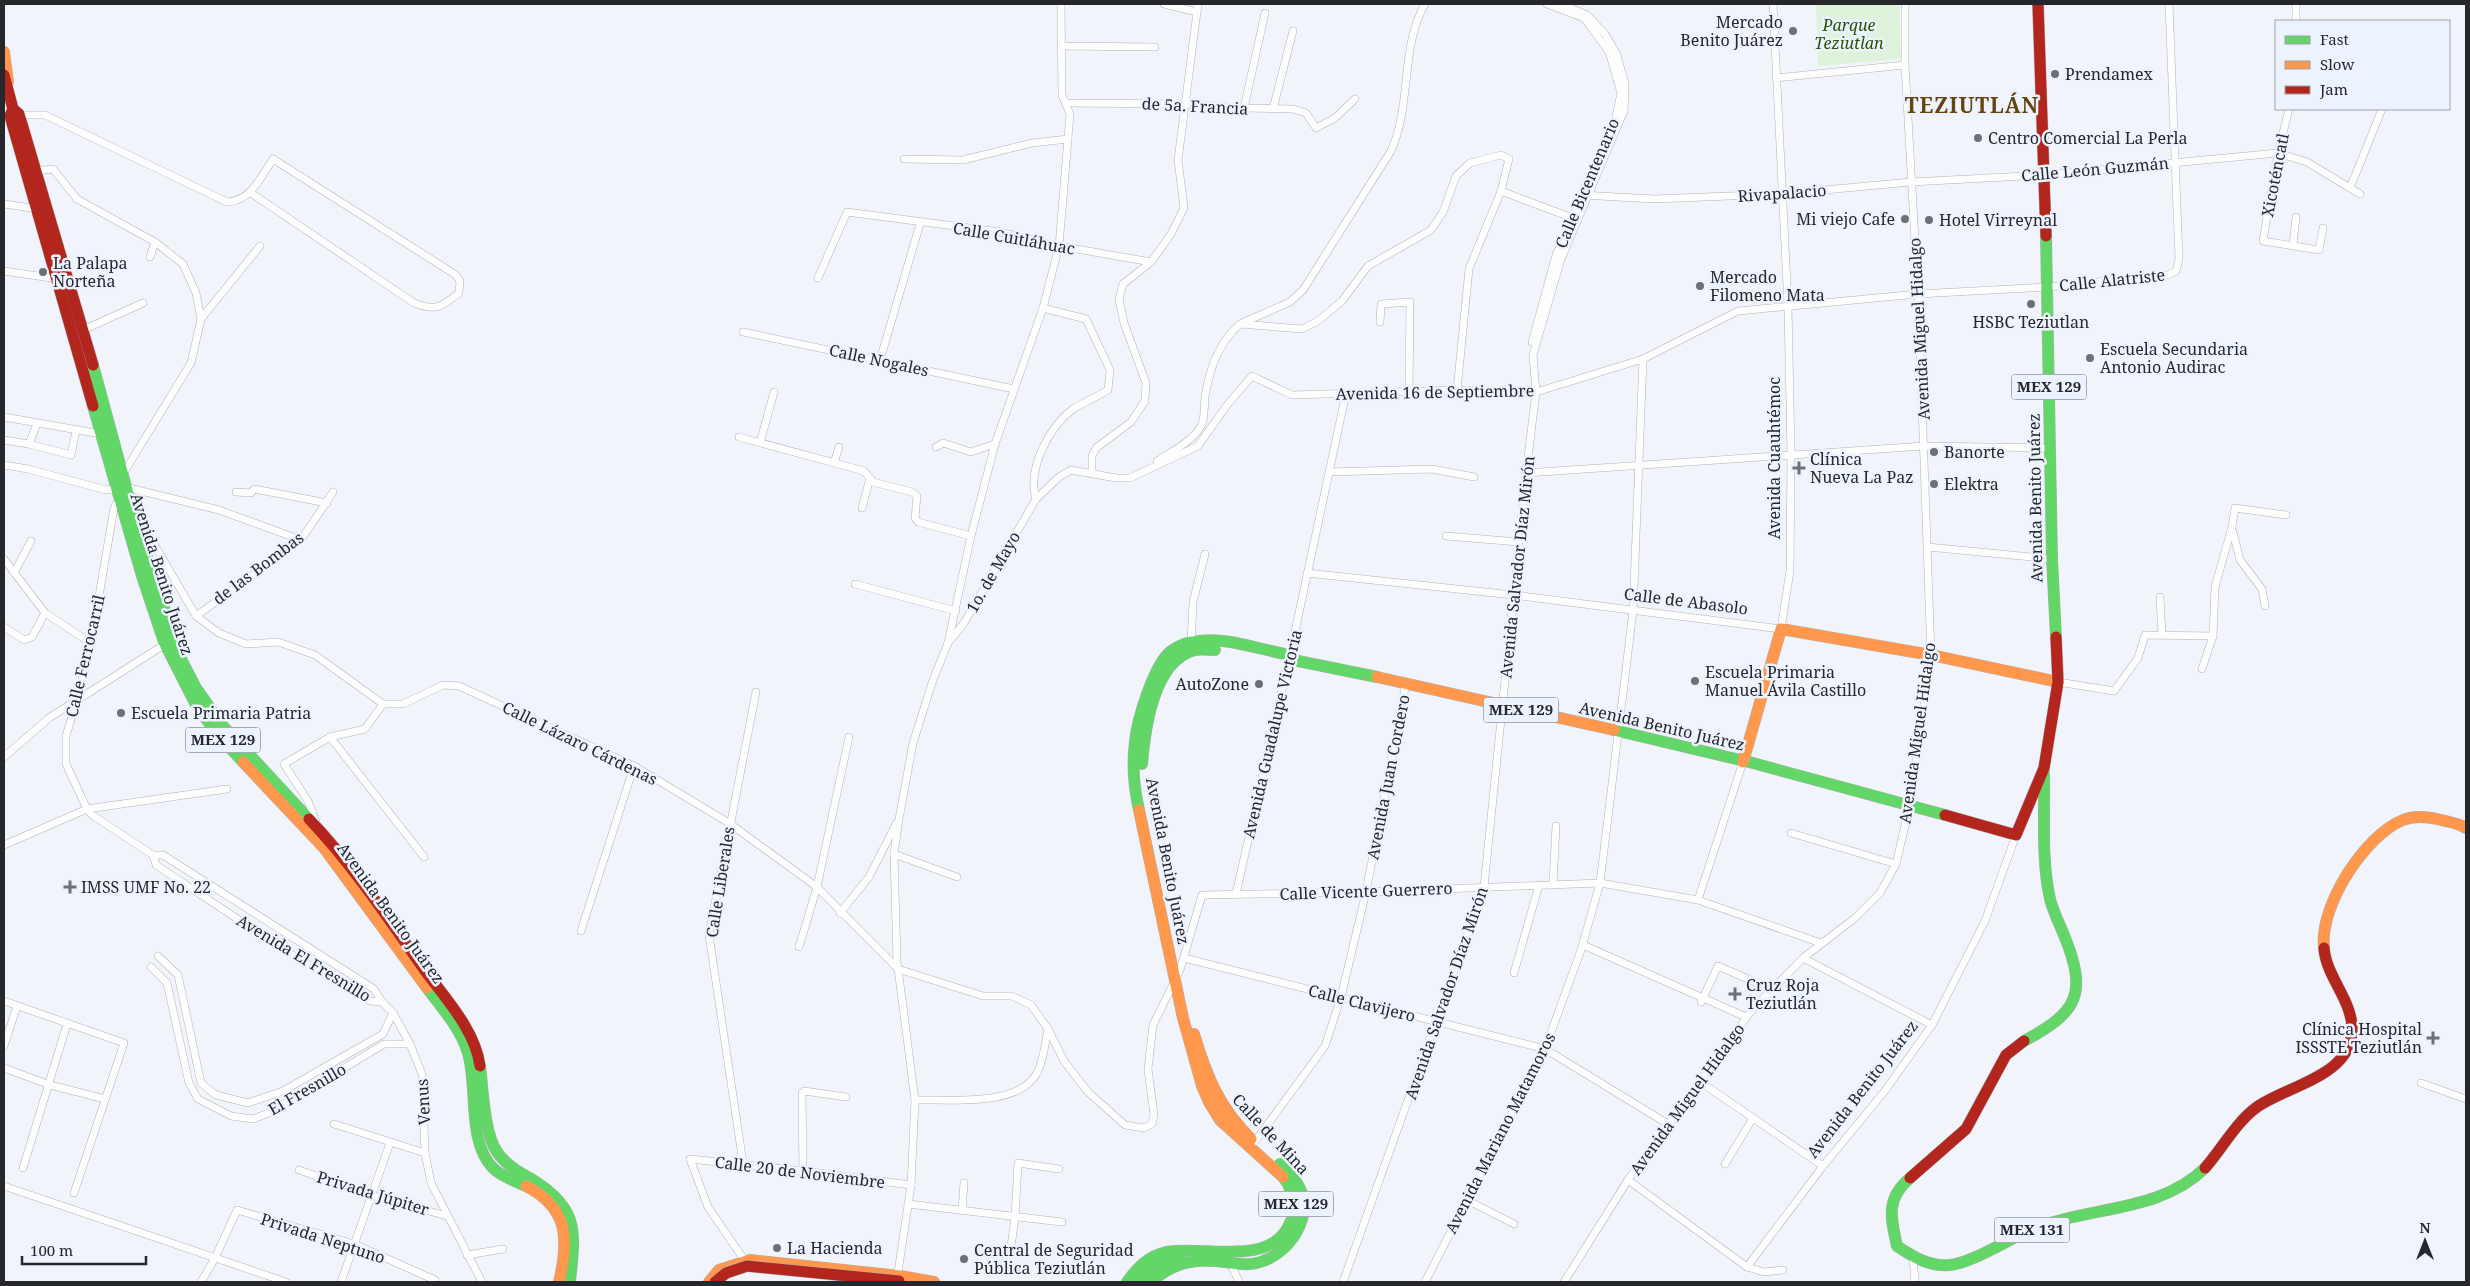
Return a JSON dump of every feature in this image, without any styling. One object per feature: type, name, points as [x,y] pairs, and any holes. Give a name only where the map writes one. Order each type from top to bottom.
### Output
[{"type":"main road","name":"Avenida Benito Juárez","points":[[1191,1034],[1175,981],[1136,797],[1134,768],[1136,732],[1145,701],[1159,669],[1170,652],[1191,642],[1406,683],[1617,732],[1910,804],[2016,835],[2044,768],[2058,682],[2052,559],[2045,175],[2038,4]]},
{"type":"main road","points":[[4,52],[9,96]]},
{"type":"main road","name":"Avenida Benito Juárez","points":[[4,75],[61,278],[100,434],[121,488],[170,642],[190,697],[215,731],[313,835],[461,1036],[470,1057],[474,1073],[478,1134],[485,1158],[498,1173],[532,1189],[549,1202],[562,1218],[566,1234],[564,1262],[559,1282]]},
{"type":"main road","points":[[4,85],[9,96]]},
{"type":"main road","name":"Avenida Benito Juárez","points":[[14,113],[36,171],[41,209]]},
{"type":"main road","name":"Avenida Benito Juárez","points":[[61,278],[83,330],[123,474],[121,488]]},
{"type":"main road","name":"Avenida Benito Juárez","points":[[124,500],[137,527],[170,642],[196,688],[222,725],[318,828],[394,927],[467,1030],[478,1052],[489,1132],[495,1150],[506,1164],[539,1184],[554,1196],[570,1216],[575,1237],[570,1282]]},
{"type":"main road","name":"Calle de Abasolo","points":[[1781,629],[1931,655],[2058,682]]},
{"type":"main road","name":"Avenida Cuauhtémoc","points":[[1743,762],[1781,629]]},
{"type":"main road","name":"Avenida Benito Juárez","points":[[1191,1034],[1180,970],[1142,797],[1142,760],[1144,734],[1164,676],[1175,659],[1206,644]]},
{"type":"main road","name":"MEX 131","points":[[2044,768],[2046,867],[2050,900],[2074,960],[2076,995],[2069,1010],[2050,1028],[2022,1042],[2006,1055],[1966,1129],[1906,1181],[1895,1198],[1890,1213],[1897,1246],[1913,1257],[1936,1265],[1960,1263],[2039,1227],[2167,1195],[2198,1175],[2256,1108],[2329,1070],[2344,1053],[2353,1033],[2350,1019],[2327,966],[2322,944],[2326,920],[2338,890],[2362,852],[2379,835],[2403,819],[2426,817],[2462,825],[2466,828]]},
{"type":"main road","name":"Calle de Mina","points":[[1172,1258],[1252,1264],[1268,1259],[1287,1248],[1301,1226],[1305,1202],[1294,1177],[1228,1129],[1210,1104],[1191,1054],[1191,1034]]},
{"type":"main road","name":"Calle de Mina","points":[[1127,1282],[1150,1258],[1164,1252],[1189,1248],[1258,1250],[1280,1240],[1295,1217],[1296,1203],[1292,1189],[1282,1175],[1252,1145]]},
{"type":"main road","name":"Calle de Mina","points":[[1137,1282],[1161,1262],[1189,1248]]},
{"type":"main road","name":"Calle de Mina","points":[[1151,1282],[1165,1270],[1194,1260]]},
{"type":"main road","points":[[709,1282],[720,1270],[745,1261],[759,1261],[899,1280]]},
{"type":"main road","points":[[715,1282],[720,1276],[734,1269],[747,1266],[934,1282]]},
{"type":"main road","points":[[722,1282],[737,1272],[748,1270],[873,1282]]},
{"type":"street","points":[[899,1280],[911,1185],[915,1100],[898,969],[894,854],[913,743],[933,680],[948,643],[971,536],[995,444],[1043,308],[1060,246],[1070,114],[1062,95],[1061,4]]},
{"type":"street","points":[[1164,4],[1197,12]]},
{"type":"street","points":[[1198,4],[1178,160],[1184,208],[1171,234],[1151,262],[1123,284],[1119,299],[1124,323],[1146,383],[1145,401],[1131,422],[1096,448],[1092,456],[1092,473],[1130,478],[1182,446],[1202,425],[1207,384],[1217,356],[1228,334],[1240,324],[1290,302],[1303,290],[1392,151],[1400,132],[1416,23],[1424,4]]},
{"type":"street","name":"Calle Bicentenario","points":[[1535,394],[1533,355],[1561,259],[1584,195],[1615,121],[1621,93],[1608,52],[1584,18],[1547,4]]},
{"type":"street","name":"Calle Bicentenario","points":[[1561,4],[1587,15],[1605,34],[1617,55],[1625,84],[1624,111],[1584,195]]},
{"type":"street","name":"Avenida Cuauhtémoc","points":[[1773,4],[1788,306],[1792,454],[1790,571],[1781,629]]},
{"type":"street","name":"Avenida Miguel Hidalgo","points":[[1564,1282],[1628,1180],[1745,1019],[1770,989],[1803,958],[1855,918],[1880,892],[1896,864],[1910,804],[1931,655],[1918,294],[1904,65],[1905,4]]},
{"type":"street","points":[[2169,4],[2176,162]]},
{"type":"street","points":[[2296,4],[2296,20]]},
{"type":"street","points":[[1244,108],[1265,13]]},
{"type":"street","points":[[1273,109],[1293,31]]},
{"type":"street","points":[[1061,46],[1155,47]]},
{"type":"street","points":[[1776,78],[1904,65]]},
{"type":"street","name":"de 5a. Francia","points":[[1066,103],[1186,104],[1293,109],[1306,113],[1316,128],[1335,118],[1355,99]]},
{"type":"street","name":"Xicoténcatl","points":[[2289,110],[2278,153],[2263,241],[2293,245]]},
{"type":"street","points":[[2349,187],[2380,110]]},
{"type":"street","points":[[14,113],[44,115],[227,202],[234,202],[251,193],[273,159],[456,276],[460,282],[459,292],[444,305],[428,308],[414,303],[251,193]]},
{"type":"street","points":[[904,159],[963,160],[1032,143],[1068,139]]},
{"type":"street","points":[[2278,153],[2307,162],[2360,194]]},
{"type":"street","name":"Calle León Guzmán","points":[[1911,182],[2045,175],[2278,153]]},
{"type":"street","points":[[1240,324],[1302,329],[1318,321],[1342,302],[1368,266],[1431,230],[1443,212],[1456,176],[1470,163],[1501,155],[1509,159],[1501,191],[1469,269],[1457,390]]},
{"type":"street","name":"Calle Alatriste","points":[[2047,287],[2168,275],[2176,271],[2179,260],[2176,162]]},
{"type":"street","points":[[36,171],[53,169],[77,199],[155,242],[183,264],[196,293],[201,319],[191,363],[123,474]]},
{"type":"street","name":"Rivapalacio","points":[[1584,195],[1654,199],[1781,194],[1911,182]]},
{"type":"street","points":[[1501,191],[1576,219]]},
{"type":"street","points":[[4,204],[41,209]]},
{"type":"street","name":"Calle Cuitláhuac","points":[[818,278],[847,212],[920,224],[1000,232],[1060,246],[1151,262]]},
{"type":"street","points":[[2296,217],[2293,245],[2319,250],[2323,228]]},
{"type":"street","points":[[880,360],[904,286],[920,224]]},
{"type":"street","points":[[150,257],[155,242]]},
{"type":"street","points":[[201,319],[260,246]]},
{"type":"street","points":[[4,271],[61,278]]},
{"type":"street","name":"Avenida 16 de Septiembre","points":[[1130,478],[1198,446],[1227,405],[1252,376],[1292,395],[1457,390],[1535,394],[1643,359],[1738,311],[1918,294],[2047,287]]},
{"type":"street","points":[[1380,322],[1381,304],[1410,302],[1409,392]]},
{"type":"street","points":[[83,330],[143,303]]},
{"type":"street","points":[[1036,499],[1033,488],[1035,468],[1046,444],[1062,419],[1074,408],[1108,390],[1110,370],[1086,319],[1043,308]]},
{"type":"street","name":"Calle Nogales","points":[[743,332],[1014,389]]},
{"type":"street","name":"Avenida Mariano Matamoros","points":[[1424,1282],[1545,1049],[1582,947],[1600,883],[1633,612],[1643,359]]},
{"type":"street","points":[[760,443],[774,392]]},
{"type":"street","name":"Avenida Guadalupe Victoria","points":[[1236,894],[1292,660],[1307,573],[1346,393]]},
{"type":"street","name":"Avenida Salvador Díaz Mirón","points":[[1343,1282],[1484,887],[1535,394]]},
{"type":"street","points":[[4,417],[100,434]]},
{"type":"street","points":[[29,444],[37,424]]},
{"type":"street","points":[[4,440],[29,444],[71,455],[76,431]]},
{"type":"street","points":[[739,437],[864,471],[873,482],[912,492],[917,496],[915,518],[918,522],[971,536]]},
{"type":"street","points":[[936,448],[942,444],[971,452],[995,444]]},
{"type":"street","points":[[1526,473],[1924,446],[2050,448]]},
{"type":"street","points":[[834,463],[839,447]]},
{"type":"street","points":[[4,466],[28,469],[106,490],[121,488],[219,510],[300,540]]},
{"type":"street","points":[[1329,472],[1432,469],[1474,477]]},
{"type":"street","name":"1o. de Mayo","points":[[948,643],[964,623],[1036,499],[1058,477],[1071,470],[1092,473]]},
{"type":"street","points":[[862,508],[870,478]]},
{"type":"street","points":[[236,492],[253,491],[327,503]]},
{"type":"street","name":"de las Bombas","points":[[196,616],[300,540],[333,492]]},
{"type":"street","name":"Calle Ferrocarril","points":[[87,809],[66,764],[66,736],[78,698],[91,642],[114,508],[124,500]]},
{"type":"street","points":[[2202,669],[2213,636],[2214,587],[2232,527],[2235,508],[2286,515]]},
{"type":"street","points":[[137,527],[151,539],[196,616],[219,633],[246,644],[278,642],[315,655],[383,704],[365,729],[330,737],[284,764],[308,801],[318,828]]},
{"type":"street","points":[[2232,527],[2233,541],[2240,560],[2262,589],[2265,606]]},
{"type":"street","points":[[1446,536],[1519,542]]},
{"type":"street","points":[[14,573],[30,540]]},
{"type":"street","points":[[1928,547],[2052,559]]},
{"type":"street","points":[[1191,642],[1193,602],[1205,554]]},
{"type":"street","points":[[4,559],[45,613],[91,642]]},
{"type":"street","name":"Calle de Abasolo","points":[[1307,573],[1513,595],[1633,612],[1781,629]]},
{"type":"street","points":[[855,584],[956,611]]},
{"type":"street","points":[[2160,597],[2162,634]]},
{"type":"street","points":[[4,627],[24,640],[32,638],[45,613]]},
{"type":"street","points":[[2058,682],[2114,691],[2138,658],[2145,635],[2213,636]]},
{"type":"street","points":[[4,757],[45,721],[78,698],[170,642]]},
{"type":"street","name":"Avenida Juan Cordero","points":[[1252,1145],[1325,1046],[1341,997],[1366,892],[1406,683]]},
{"type":"street","name":"Calle Lázaro Cárdenas","points":[[383,704],[403,704],[443,685],[459,686],[634,766],[729,823],[817,888],[898,969]]},
{"type":"street","name":"Calle Liberales","points":[[743,1164],[709,935],[729,823],[756,692]]},
{"type":"street","points":[[330,737],[424,857]]},
{"type":"street","points":[[799,947],[817,888],[849,737]]},
{"type":"street","name":"Avenida Cuauhtémoc","points":[[1698,900],[1743,762]]},
{"type":"street","points":[[581,931],[634,766]]},
{"type":"street","points":[[4,845],[87,809],[227,789]]},
{"type":"street","name":"Avenida El Fresnillo","points":[[87,809],[92,815],[153,855],[163,855],[374,989],[382,1002]]},
{"type":"street","points":[[840,913],[869,877],[899,819]]},
{"type":"street","points":[[1553,884],[1556,826]]},
{"type":"street","points":[[1791,833],[1896,864]]},
{"type":"street","name":"Avenida Benito Juárez","points":[[1747,1267],[1823,1166],[1884,1092],[1932,1025],[1985,921],[2016,835]]},
{"type":"street","points":[[894,854],[957,878]]},
{"type":"street","name":"Avenida El Fresnillo","points":[[153,855],[156,865],[289,953],[370,1001],[382,1002]]},
{"type":"street","name":"Calle Vicente Guerrero","points":[[1048,1029],[1064,1061],[1088,1092],[1125,1124],[1144,1128],[1152,1124],[1154,1114],[1148,1069],[1153,1025],[1180,970],[1202,895],[1366,892],[1600,883],[1698,900],[1821,943]]},
{"type":"street","points":[[1514,973],[1539,885]]},
{"type":"street","points":[[1582,947],[1745,1019]]},
{"type":"street","points":[[151,967],[167,983],[189,1083],[198,1099],[208,1088],[201,1083],[178,975],[158,956]]},
{"type":"street","name":"Calle Clavijero","points":[[1184,958],[1545,1049],[1668,1124]]},
{"type":"street","points":[[1803,958],[1932,1025]]},
{"type":"street","points":[[1703,1001],[1719,967],[1770,989]]},
{"type":"street","points":[[898,969],[983,996],[1012,996],[1031,1005],[1048,1029],[1038,1070],[1028,1086],[1011,1094],[984,1099],[915,1100]]},
{"type":"street","points":[[4,1001],[124,1043],[74,1193]]},
{"type":"street","name":"Venus","points":[[382,1002],[394,1013],[410,1044],[422,1074],[425,1153],[431,1183],[482,1282]]},
{"type":"street","points":[[4,1046],[17,1006]]},
{"type":"street","points":[[394,1013],[383,1034],[386,1044],[410,1044]]},
{"type":"street","points":[[23,1168],[50,1085],[67,1024]]},
{"type":"street","name":"El Fresnillo","points":[[208,1088],[216,1095],[248,1103],[283,1091],[383,1034]]},
{"type":"street","name":"El Fresnillo","points":[[198,1099],[231,1116],[253,1119],[271,1112],[386,1044]]},
{"type":"street","points":[[4,1068],[50,1085],[105,1098]]},
{"type":"street","points":[[1699,1081],[1823,1166]]},
{"type":"street","points":[[2421,1083],[2466,1099]]},
{"type":"street","points":[[803,1171],[802,1093],[804,1091],[846,1097]]},
{"type":"street","points":[[1725,1164],[1752,1118]]},
{"type":"street","points":[[334,1124],[425,1153]]},
{"type":"street","points":[[340,1282],[390,1143]]},
{"type":"street","name":"Calle 20 de Noviembre","points":[[745,1261],[708,1207],[690,1159],[911,1185]]},
{"type":"street","points":[[1011,1247],[1016,1217],[1018,1163],[1059,1169]]},
{"type":"street","name":"Privada Júpiter","points":[[299,1170],[371,1195],[447,1216]]},
{"type":"street","points":[[1628,1180],[1747,1267],[1764,1272],[1783,1270]]},
{"type":"street","points":[[962,1211],[964,1183]]},
{"type":"street","points":[[4,1186],[286,1282]]},
{"type":"street","points":[[1467,1200],[1514,1224]]},
{"type":"street","points":[[908,1204],[1062,1222]]},
{"type":"street","name":"Privada Neptuno","points":[[215,1258],[237,1210],[354,1244],[436,1280]]},
{"type":"street","points":[[467,1255],[503,1249]]},
{"type":"street","points":[[1224,1250],[1239,1282]]},
{"type":"street","points":[[1913,1257],[1915,1282]]},
{"type":"street","points":[[201,1282],[215,1258]]},
{"type":"green space","name":"Parque Teziutlan","points":[[1816,4],[1899,4],[1901,59],[1818,66]]},
{"type":"traffic: fast","points":[[2046,236],[2052,559],[2056,637]]},
{"type":"traffic: fast","points":[[93,365],[137,527],[181,659],[196,688],[222,725],[309,819]]},
{"type":"traffic: fast","points":[[93,406],[142,576],[164,642],[195,703],[214,730],[243,762]]},
{"type":"traffic: fast","points":[[1139,810],[1134,767],[1136,732],[1147,693],[1158,668],[1171,651],[1176,648],[1184,644],[1216,640],[1290,655],[1298,661],[1377,677]]},
{"type":"traffic: fast","points":[[1142,764],[1149,715],[1154,698],[1169,668],[1181,657],[1195,650],[1215,650]]},
{"type":"traffic: fast","points":[[1614,730],[1749,762],[1945,815]]},
{"type":"traffic: fast","points":[[2024,1041],[2056,1021],[2067,1010],[2073,999],[2076,987],[2071,955],[2053,908],[2047,884],[2044,852],[2044,773]]},
{"type":"traffic: fast","points":[[427,988],[456,1027],[465,1044],[471,1067],[476,1129],[485,1157],[500,1174],[526,1186]]},
{"type":"traffic: fast","points":[[480,1066],[489,1134],[497,1152],[513,1168],[548,1191],[567,1212],[573,1236],[570,1282]]},
{"type":"traffic: fast","points":[[1151,1282],[1168,1270],[1185,1263],[1214,1261],[1254,1264],[1273,1257],[1281,1250],[1296,1233],[1301,1223],[1304,1202],[1297,1183],[1280,1164]]},
{"type":"traffic: fast","points":[[1910,1178],[1902,1186],[1893,1202],[1892,1218],[1897,1246],[1929,1263],[1950,1265],[1970,1259],[2028,1231],[2059,1220],[2126,1206],[2168,1193],[2187,1182],[2205,1168]]},
{"type":"traffic: fast","points":[[1127,1282],[1144,1263],[1154,1256],[1166,1252],[1250,1251],[1265,1247],[1278,1239],[1288,1227],[1293,1215],[1292,1194],[1283,1177]]},
{"type":"traffic: fast","points":[[1137,1282],[1161,1262],[1181,1253]]},
{"type":"traffic: slow","points":[[4,52],[8,82]]},
{"type":"traffic: slow","points":[[1743,762],[1781,629],[1931,655],[2058,682]]},
{"type":"traffic: slow","points":[[1377,677],[1614,730]]},
{"type":"traffic: slow","points":[[243,762],[324,848],[427,988]]},
{"type":"traffic: slow","points":[[1139,810],[1183,1018],[1202,1086],[1220,1120],[1283,1177]]},
{"type":"traffic: slow","points":[[2324,948],[2324,931],[2329,912],[2347,874],[2374,840],[2388,828],[2412,817],[2432,818],[2466,828]]},
{"type":"traffic: slow","points":[[1194,1034],[1215,1091],[1230,1115],[1251,1139]]},
{"type":"traffic: slow","points":[[526,1186],[551,1204],[562,1226],[564,1252],[559,1282]]},
{"type":"traffic: slow","points":[[709,1282],[719,1270],[750,1260],[900,1276],[934,1282]]},
{"type":"traffic: jam","points":[[2038,4],[2046,236]]},
{"type":"traffic: jam","points":[[4,75],[13,109],[19,114],[93,365]]},
{"type":"traffic: jam","points":[[13,109],[10,116],[93,406]]},
{"type":"traffic: jam","points":[[1945,815],[2016,835],[2044,768],[2058,682],[2056,637]]},
{"type":"traffic: jam","points":[[309,819],[354,872],[458,1014],[472,1039],[480,1066]]},
{"type":"traffic: jam","points":[[2205,1168],[2249,1113],[2270,1099],[2317,1077],[2331,1068],[2342,1057],[2350,1044],[2351,1017],[2329,968],[2324,948]]},
{"type":"traffic: jam","points":[[1910,1178],[1966,1129],[2006,1055],[2024,1041]]},
{"type":"traffic: jam","points":[[715,1282],[726,1273],[747,1266],[899,1281]]},
{"type":"place","name":"Mercado Benito Juárez","points":[[1793,31]]},
{"type":"place","name":"Prendamex","points":[[2055,74]]},
{"type":"place","name":"Centro Comercial La Perla","points":[[1978,138]]},
{"type":"place","name":"Mi viejo Cafe","points":[[1905,219]]},
{"type":"place","name":"Hotel Virreynal","points":[[1929,220]]},
{"type":"place","name":"La Palapa Norteña","points":[[43,272]]},
{"type":"place","name":"Mercado Filomeno Mata","points":[[1700,286]]},
{"type":"place","name":"HSBC Teziutlan","points":[[2031,304]]},
{"type":"place","name":"Escuela Secundaria Antonio Audirac","points":[[2090,358]]},
{"type":"place","name":"Banorte","points":[[1934,452]]},
{"type":"place","name":"Clínica Nueva La Paz","points":[[1799,468]]},
{"type":"place","name":"Elektra","points":[[1934,484]]},
{"type":"place","name":"Escuela Primaria Manuel Ávila Castillo","points":[[1695,681]]},
{"type":"place","name":"AutoZone","points":[[1259,684]]},
{"type":"place","name":"Escuela Primaria Patria","points":[[121,713]]},
{"type":"place","name":"IMSS UMF No. 22","points":[[70,887]]},
{"type":"place","name":"Cruz Roja Teziutlán","points":[[1735,994]]},
{"type":"place","name":"Clínica Hospital ISSSTE Teziutlán","points":[[2433,1038]]},
{"type":"place","name":"La Hacienda","points":[[777,1248]]},
{"type":"place","name":"Central de Seguridad Pública Teziutlán","points":[[964,1259]]},
{"type":"district","name":"TEZIUTLÁN","points":[[1972,106]]}]
